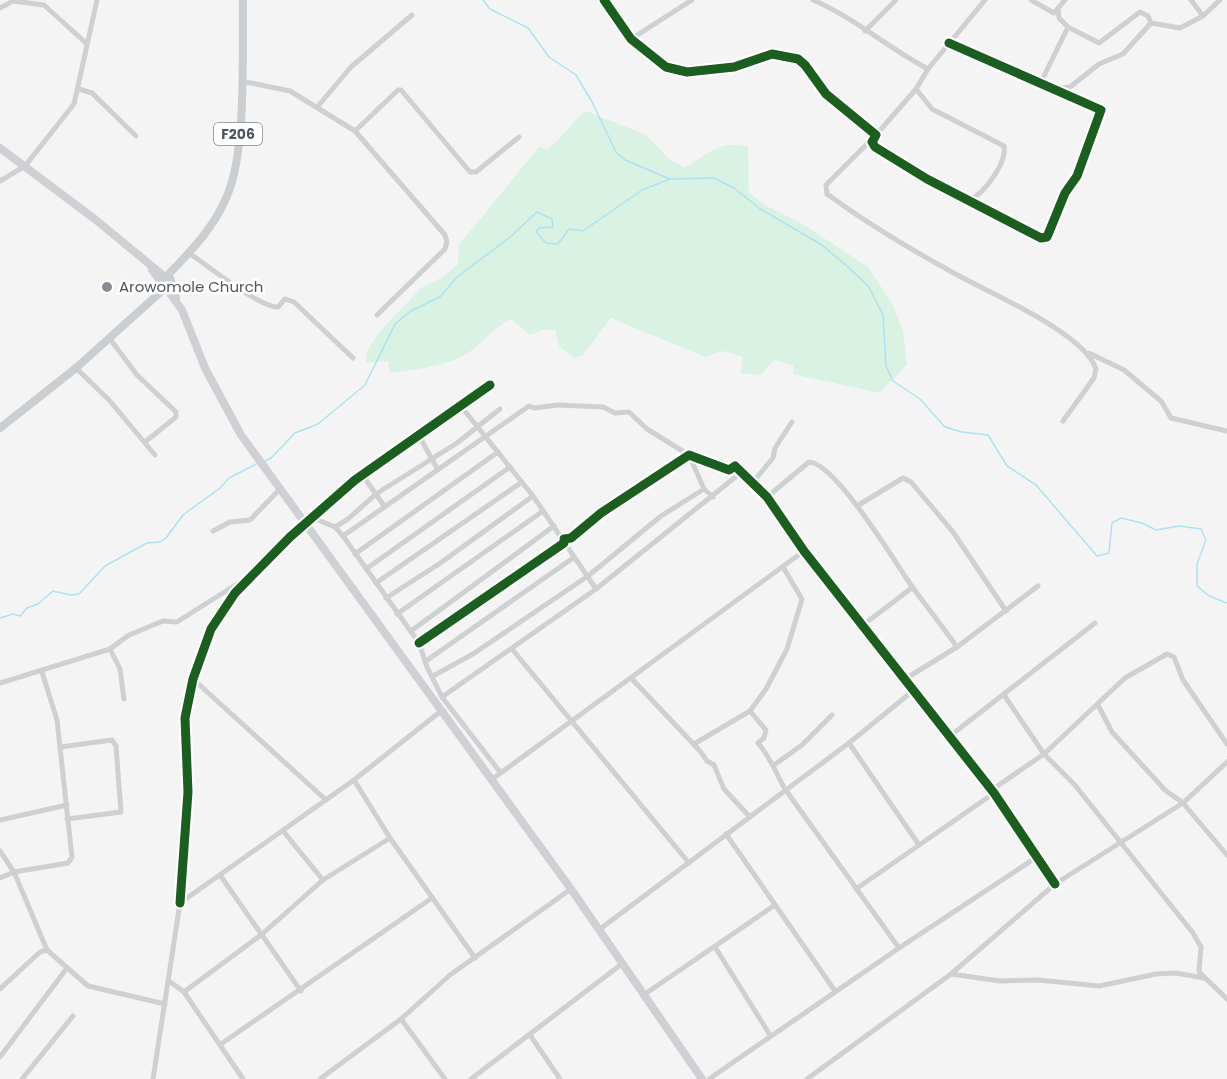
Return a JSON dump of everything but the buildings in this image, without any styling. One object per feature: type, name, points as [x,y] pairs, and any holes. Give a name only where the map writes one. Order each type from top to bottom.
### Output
[{"type":"main road","name":"F206","points":[[0,428],[76,368],[150,304],[207,231],[231,185],[237,151],[243,0]]},
{"type":"main road","points":[[0,148],[146,262],[166,282],[179,305],[222,402],[241,435],[600,929],[702,1079]]},
{"type":"street","points":[[0,181],[25,166],[64,118],[79,89],[86,43],[97,0]]},
{"type":"street","points":[[604,0],[631,39],[666,67],[687,72],[734,67],[772,54],[798,59],[826,94],[876,135]]},
{"type":"street","points":[[631,39],[692,0]]},
{"type":"street","points":[[813,0],[895,52],[928,69]]},
{"type":"street","points":[[865,31],[896,0]]},
{"type":"street","points":[[985,0],[928,69],[916,90],[876,135],[826,184],[827,194],[942,267],[1004,297],[1087,352],[1124,370],[1161,401],[1171,418],[1227,431]]},
{"type":"street","points":[[1031,0],[1049,13],[1054,13],[1065,0]]},
{"type":"street","points":[[1191,0],[1203,16]]},
{"type":"street","points":[[1150,23],[1180,28],[1203,16],[1220,0]]},
{"type":"street","points":[[0,8],[13,1],[44,5],[86,43]]},
{"type":"street","points":[[1058,9],[1059,18],[1068,27],[1099,43],[1109,38],[1140,12],[1148,16],[1150,23]]},
{"type":"street","points":[[318,106],[351,67],[412,15]]},
{"type":"street","points":[[1055,89],[1070,87],[1099,64],[1123,54],[1150,23]]},
{"type":"street","points":[[1041,81],[1068,27]]},
{"type":"street","points":[[876,135],[872,142],[874,147],[911,170],[1041,238],[1049,233],[1065,193],[1077,176],[1101,110],[1041,81],[949,43]]},
{"type":"street","points":[[241,81],[278,86],[318,106],[355,131],[445,235],[447,242],[445,249],[409,280],[377,315]]},
{"type":"street","points":[[79,89],[92,93],[136,136]]},
{"type":"street","points":[[355,131],[398,90],[401,90],[470,172],[476,172],[519,137]]},
{"type":"street","points":[[916,90],[932,109],[1004,146],[1005,152],[992,180],[978,197],[969,200]]},
{"type":"street","points":[[978,197],[979,206]]},
{"type":"street","points":[[188,254],[233,285],[270,306],[278,307],[285,299],[294,302],[353,358]]},
{"type":"street","points":[[110,339],[137,375],[176,412],[176,417],[145,442]]},
{"type":"street","points":[[1063,421],[1094,378],[1096,369],[1087,352]]},
{"type":"street","points":[[76,368],[155,455]]},
{"type":"street","points":[[153,1079],[180,903],[188,770],[185,718],[193,680],[211,629],[235,593],[269,556],[363,476],[418,434],[490,385]]},
{"type":"street","points":[[460,405],[533,496],[596,589]]},
{"type":"street","points":[[343,536],[529,406],[534,408],[558,405],[603,407],[615,413],[628,412],[647,429],[689,455],[729,470],[735,466],[743,471],[767,497],[804,551],[994,793],[1055,884]]},
{"type":"street","points":[[335,526],[348,519],[376,494],[431,460],[500,409]]},
{"type":"street","points":[[753,482],[773,458],[775,447],[792,422]]},
{"type":"street","points":[[418,434],[438,470]]},
{"type":"street","points":[[355,554],[498,452]]},
{"type":"street","points":[[689,455],[704,489],[713,497]]},
{"type":"street","points":[[419,643],[564,543],[564,539],[571,538],[602,513],[689,455]]},
{"type":"street","points":[[767,497],[804,465],[817,462],[857,506],[957,647]]},
{"type":"street","points":[[366,569],[510,467]]},
{"type":"street","points":[[442,697],[596,589],[743,471]]},
{"type":"street","points":[[363,476],[385,507]]},
{"type":"street","points":[[857,506],[903,478],[911,482],[953,532],[1006,611]]},
{"type":"street","points":[[376,583],[522,482]]},
{"type":"street","points":[[213,531],[230,522],[250,520],[280,489]]},
{"type":"street","points":[[433,676],[473,654],[588,576],[661,516],[704,489]]},
{"type":"street","points":[[386,598],[439,564],[533,496]]},
{"type":"street","points":[[397,614],[543,511]]},
{"type":"street","points":[[313,518],[335,526],[343,536],[419,643],[442,697],[500,772]]},
{"type":"street","points":[[411,631],[554,526]]},
{"type":"street","points":[[491,780],[632,679],[717,612],[748,594],[804,551]]},
{"type":"street","points":[[426,661],[573,558]]},
{"type":"street","points":[[694,744],[750,711],[779,665],[800,610],[801,592],[783,567]]},
{"type":"street","points":[[0,683],[42,672],[110,649],[129,636],[163,621],[177,622],[241,579],[253,575]]},
{"type":"street","points":[[905,679],[957,647],[1038,586]]},
{"type":"street","points":[[862,625],[913,587]]},
{"type":"street","points":[[951,736],[1095,623]]},
{"type":"street","points":[[110,649],[120,669],[124,699]]},
{"type":"street","points":[[512,649],[689,864]]},
{"type":"street","points":[[856,889],[994,793],[996,787],[1044,754],[1132,673],[1171,654],[1183,680],[1227,744]]},
{"type":"street","points":[[0,878],[14,872],[71,862],[57,720],[42,672]]},
{"type":"street","points":[[632,679],[694,744],[706,761],[714,765],[724,789],[749,816]]},
{"type":"street","points":[[193,680],[326,800]]},
{"type":"street","points":[[600,929],[689,864],[914,690]]},
{"type":"street","points":[[1004,695],[1044,754],[1074,784],[1199,941],[1202,958],[1199,972],[1227,999]]},
{"type":"street","points":[[1098,705],[1112,732],[1165,790],[1183,803],[1227,855]]},
{"type":"street","points":[[180,903],[354,780],[441,711]]},
{"type":"street","points":[[750,711],[765,730],[764,738],[758,743],[774,765],[785,789],[899,948]]},
{"type":"street","points":[[774,765],[802,745],[832,715]]},
{"type":"street","points":[[60,747],[112,740],[116,746],[121,812],[68,819]]},
{"type":"street","points":[[849,742],[918,845]]},
{"type":"street","points":[[807,1079],[951,974],[1055,884],[1122,845],[1183,803],[1227,762]]},
{"type":"street","points":[[354,780],[390,838],[475,958]]},
{"type":"street","points":[[0,820],[67,806]]},
{"type":"street","points":[[283,831],[323,880]]},
{"type":"street","points":[[726,834],[835,991]]},
{"type":"street","points":[[184,992],[261,935],[323,880],[390,838]]},
{"type":"street","points":[[0,851],[14,872],[47,950],[88,986],[165,1004]]},
{"type":"street","points":[[709,1079],[835,991],[1037,857]]},
{"type":"street","points":[[220,875],[301,991]]},
{"type":"street","points":[[324,1078],[401,1018],[450,975],[571,889]]},
{"type":"street","points":[[221,1044],[301,991],[432,898]]},
{"type":"street","points":[[645,994],[775,905]]},
{"type":"street","points":[[715,947],[770,1035]]},
{"type":"street","points":[[0,989],[40,952],[47,950]]},
{"type":"street","points":[[471,1079],[623,963]]},
{"type":"street","points":[[0,1058],[67,968]]},
{"type":"street","points":[[951,974],[1000,981],[1048,981],[1099,986],[1166,974],[1204,978]]},
{"type":"street","points":[[169,981],[184,992],[243,1079]]},
{"type":"street","points":[[22,1079],[73,1016]]},
{"type":"street","points":[[401,1018],[445,1079]]},
{"type":"street","points":[[530,1035],[560,1079]]},
{"type":"green space","points":[[586,111],[646,135],[669,159],[685,168],[715,149],[729,145],[748,147],[749,193],[765,205],[801,223],[868,267],[893,305],[903,331],[907,365],[879,393],[793,374],[793,365],[774,360],[761,375],[740,373],[743,357],[722,351],[705,357],[611,318],[583,355],[574,358],[559,346],[555,330],[543,330],[530,335],[511,319],[498,327],[470,352],[448,362],[397,372],[390,372],[388,361],[365,363],[367,351],[379,332],[421,288],[441,278],[458,264],[459,245],[539,147],[547,149],[553,145]]},
{"type":"waterway","points":[[483,0],[490,9],[528,28],[549,57],[576,75],[616,152],[625,160],[670,179],[714,178],[734,188],[759,208],[822,245],[848,267],[869,287],[883,315],[886,366],[893,381],[920,399],[945,427],[962,432],[988,435],[1007,466],[1036,485],[1097,556],[1109,553],[1112,523],[1121,518],[1142,523],[1156,530],[1179,526],[1201,529],[1206,540],[1197,564],[1197,586],[1209,596],[1227,603]]},
{"type":"waterway","points":[[265,461],[271,458],[295,433],[318,424],[365,385],[395,324],[411,311],[441,296],[456,278],[509,238],[537,212],[552,219],[553,227],[539,228],[536,232],[546,243],[558,244],[569,229],[583,231],[642,190],[670,179]]},
{"type":"waterway","points":[[0,618],[13,614],[20,616],[27,608],[38,604],[53,591],[71,595],[79,594],[105,566],[147,543],[160,542],[166,538],[183,515],[220,488],[229,478],[258,463]]},
{"type":"cycle path","points":[[604,0],[631,39],[666,67],[687,72],[734,67],[772,54],[798,59],[826,94],[876,135],[872,142],[875,147],[927,179],[1041,238],[1047,237],[1065,193],[1077,176],[1101,110],[949,43]]},
{"type":"cycle path","points":[[180,903],[188,792],[185,718],[193,679],[211,629],[235,593],[290,537],[355,480],[490,385]]},
{"type":"cycle path","points":[[419,643],[564,543],[564,539],[571,538],[601,513],[689,455],[729,470],[735,466],[767,497],[804,551],[994,793],[1055,884]]},
{"type":"place","name":"Arowomole Church","points":[[107,287]]}]
